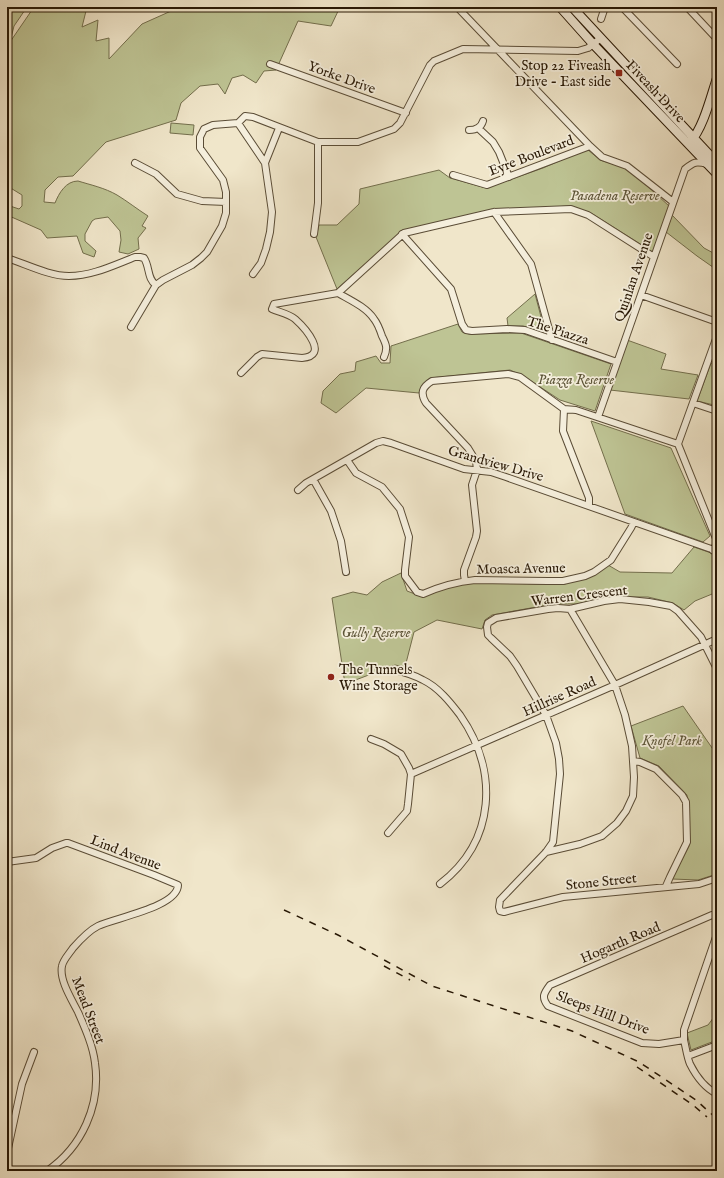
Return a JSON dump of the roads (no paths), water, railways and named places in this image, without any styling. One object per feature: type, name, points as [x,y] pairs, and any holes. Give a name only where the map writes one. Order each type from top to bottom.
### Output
[{"type":"main road","name":"Fiveash Drive","points":[[560,7],[594,44],[691,141],[717,163]]},
{"type":"main road","name":"Fiveash Drive","points":[[572,7],[691,141],[707,164],[717,174]]},
{"type":"main road","points":[[691,141],[700,127],[717,78]]},
{"type":"street","points":[[457,7],[590,146]]},
{"type":"street","points":[[600,19],[605,7]]},
{"type":"street","points":[[622,7],[677,64]]},
{"type":"street","points":[[687,7],[717,39]]},
{"type":"street","points":[[131,327],[156,285],[192,265],[201,258],[207,252],[222,226],[226,213],[226,192],[223,180],[200,148],[200,137],[204,129],[213,125],[238,123],[245,116],[253,117],[318,142],[358,142],[394,129],[400,124],[430,65],[434,61],[463,49],[578,51],[588,48],[601,38]]},
{"type":"street","name":"Yorke Drive","points":[[270,64],[406,113]]},
{"type":"street","points":[[469,130],[478,128],[482,125],[483,121]]},
{"type":"street","points":[[238,123],[266,163]]},
{"type":"street","points":[[253,274],[261,263],[270,232],[272,212],[266,163],[279,128]]},
{"type":"street","points":[[478,128],[493,142],[499,152],[509,177]]},
{"type":"street","points":[[314,234],[318,203],[318,142]]},
{"type":"street","name":"Eyre Boulevard","points":[[453,175],[486,185],[590,146],[602,157],[627,166],[673,202]]},
{"type":"street","name":"Quinlan Avenue","points":[[598,417],[685,169],[692,163],[698,162],[707,164]]},
{"type":"street","points":[[135,163],[156,174],[177,194],[202,201],[226,202]]},
{"type":"street","points":[[241,373],[262,354],[308,358],[313,354],[315,350],[315,342],[294,318],[272,309],[274,304],[338,293],[404,233],[494,212],[571,209],[588,215],[654,257]]},
{"type":"street","points":[[494,212],[531,264],[552,340]]},
{"type":"street","name":"The Piazza","points":[[402,234],[451,289],[462,324],[466,330],[525,330],[617,362]]},
{"type":"street","points":[[7,258],[53,274],[68,276],[91,273],[140,256],[147,262],[148,273],[153,283],[156,285]]},
{"type":"street","points":[[338,293],[363,308],[375,320],[386,345],[387,350],[384,357]]},
{"type":"street","points":[[641,295],[717,322]]},
{"type":"street","points":[[715,550],[717,541],[678,444],[717,336]]},
{"type":"street","points":[[465,581],[464,570],[477,531],[472,485],[476,470],[476,461],[468,448],[426,403],[423,397],[423,390],[427,384],[432,381],[508,374],[520,377],[564,409],[576,410],[678,444]]},
{"type":"street","points":[[693,403],[717,410]]},
{"type":"street","points":[[564,409],[563,430],[589,498],[589,506]]},
{"type":"street","name":"Grandview Drive","points":[[298,490],[306,483],[376,443],[392,443],[464,469],[491,472],[715,550]]},
{"type":"street","name":"Moasca Avenue","points":[[347,460],[356,473],[382,487],[400,509],[409,537],[405,576],[417,592],[423,594],[448,584],[465,581],[555,581],[586,576],[611,560],[634,522]]},
{"type":"street","points":[[313,479],[331,511],[341,541],[346,572]]},
{"type":"street","name":"Warren Crescent","points":[[546,715],[510,656],[488,635],[486,627],[488,623],[496,618],[548,609],[570,609],[598,602],[620,599],[670,606],[678,611],[706,644],[717,669]]},
{"type":"street","points":[[546,852],[580,844],[602,836],[617,823],[626,811],[633,796],[634,777],[632,746],[625,715],[615,685],[570,609]]},
{"type":"street","name":"Hillrise Road","points":[[410,774],[717,639]]},
{"type":"street","points":[[394,670],[423,680],[444,696],[466,725],[477,745],[484,766],[485,806],[482,826],[476,843],[467,857],[448,878],[440,884]]},
{"type":"street","points":[[546,715],[560,759],[560,774],[553,842],[546,852]]},
{"type":"street","points":[[371,738],[400,754],[409,768],[410,774],[407,811],[388,833]]},
{"type":"street","points":[[633,761],[640,762],[656,769],[682,795],[686,802],[687,842],[666,886]]},
{"type":"street","name":"Lind Avenue","points":[[7,862],[36,858],[52,848],[66,843],[154,875],[178,886]]},
{"type":"street","name":"Stone Street","points":[[546,852],[500,900],[500,911],[504,912],[563,897],[699,884],[717,878]]},
{"type":"street","name":"Mead Street","points":[[47,1171],[56,1165],[68,1153],[81,1134],[89,1117],[94,1101],[96,1077],[92,1049],[64,982],[61,972],[62,965],[74,946],[86,934],[96,927],[107,922],[140,913],[164,903],[176,892],[178,886]]},
{"type":"street","name":"Hogarth Road","points":[[544,1001],[544,992],[550,985],[712,915],[717,916]]},
{"type":"street","points":[[717,934],[684,1030],[684,1040],[690,1064],[701,1082],[717,1094]]},
{"type":"street","name":"Sleeps Hill Drive","points":[[544,1001],[548,1006],[642,1043],[659,1044],[684,1040]]},
{"type":"street","points":[[688,1056],[717,1045]]},
{"type":"street","points":[[7,1152],[22,1084],[34,1052]]},
{"type":"railway","points":[[284,910],[338,935],[432,986],[572,1031],[639,1062],[696,1100],[717,1119]]},
{"type":"railway","points":[[384,966],[410,980]]},
{"type":"railway","points":[[637,1067],[693,1105],[707,1117]]},
{"type":"place","name":"Stop 22 Fiveash Drive - East side","points":[[619,73]]},
{"type":"place","name":"The Tunnels Wine Storage","points":[[331,677]]},
{"type":"park label","name":"Pasadena Reserve","points":[[615,195]]},
{"type":"park label","name":"Piazza Reserve","points":[[576,379]]},
{"type":"park label","name":"Gully Reserve","points":[[376,632]]},
{"type":"park label","name":"Knofel Park","points":[[672,740]]}]
